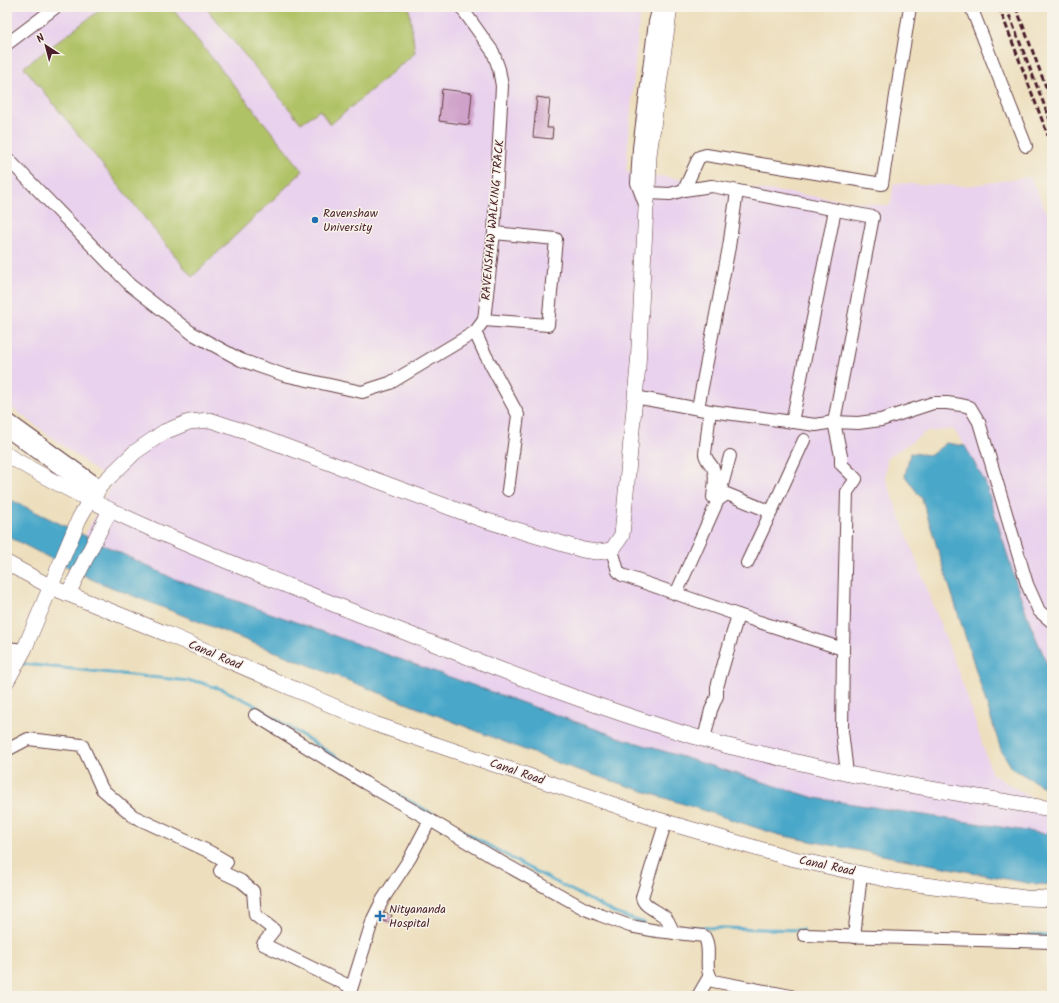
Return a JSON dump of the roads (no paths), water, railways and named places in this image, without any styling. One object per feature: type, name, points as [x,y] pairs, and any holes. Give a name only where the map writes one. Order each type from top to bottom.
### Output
[{"type":"main road","points":[[16,663],[79,519],[95,494],[136,452],[164,432],[189,422],[210,420],[252,434],[478,518],[583,550],[597,552],[612,550],[622,535],[638,366],[649,155],[670,7]]},
{"type":"main road","points":[[7,455],[41,476],[95,494],[110,510],[177,540],[274,580],[565,694],[726,745],[847,773],[956,793],[1052,808]]},
{"type":"main road","points":[[68,594],[110,510]]},
{"type":"main road","name":"Canal Road","points":[[7,563],[52,583],[68,594],[167,634],[375,724],[652,818],[790,858],[894,881],[1025,898],[1052,899]]},
{"type":"street","points":[[7,44],[56,7]]},
{"type":"street","points":[[646,208],[637,183],[639,148],[659,7]]},
{"type":"street","points":[[684,190],[699,156],[882,184],[910,7]]},
{"type":"street","points":[[972,7],[1026,146]]},
{"type":"street","name":"RAVENSHAW WALKING TRACK","points":[[467,9],[493,52],[499,68],[502,86],[494,233],[484,320]]},
{"type":"street","points":[[7,158],[130,285],[193,334],[241,360],[284,375],[362,392],[390,382],[475,332],[484,320],[548,325],[556,239],[494,233]]},
{"type":"street","points":[[648,193],[670,194],[684,190],[712,186],[873,218],[834,422],[841,456],[841,464],[856,479],[847,492],[842,731],[847,773]]},
{"type":"street","points":[[718,500],[713,497],[716,477],[705,454],[704,410],[737,190]]},
{"type":"street","points":[[792,422],[835,210]]},
{"type":"street","points":[[475,332],[485,354],[518,415],[508,490]]},
{"type":"street","points":[[635,397],[704,410],[816,425],[834,422],[858,423],[881,420],[933,404],[947,403],[970,407],[979,422],[1027,584],[1039,611],[1052,622]]},
{"type":"street","points":[[7,420],[95,494]]},
{"type":"street","points":[[7,431],[95,494]]},
{"type":"street","points":[[747,563],[804,440]]},
{"type":"street","points":[[676,594],[718,500],[730,456]]},
{"type":"street","points":[[718,500],[727,494],[771,512]]},
{"type":"street","points":[[612,550],[618,571],[622,575],[738,616],[843,649]]},
{"type":"street","points":[[704,739],[711,710],[718,696],[717,687],[738,616]]},
{"type":"street","points":[[7,648],[16,663]]},
{"type":"street","points":[[255,715],[365,783],[585,909],[630,926],[704,936],[707,940],[709,977],[713,981],[791,996]]},
{"type":"street","points":[[7,750],[28,739],[82,745],[102,788],[133,816],[210,852],[227,862],[220,871],[242,881],[253,891],[255,915],[274,930],[263,944],[350,992],[373,919],[383,899],[410,858],[430,820]]},
{"type":"street","points":[[666,821],[642,897],[646,905],[665,917],[674,933]]},
{"type":"street","points":[[854,936],[861,874]]},
{"type":"street","points":[[804,935],[1052,942]]},
{"type":"street","points":[[698,996],[709,977]]},
{"type":"water","points":[[946,443],[965,446],[985,482],[1017,586],[1031,626],[1046,661],[1052,681],[1052,792],[1012,768],[1001,750],[922,499],[905,476],[910,453],[931,455]]},
{"type":"water","points":[[7,498],[172,578],[621,738],[815,798],[1052,835],[1052,885],[1027,883],[779,835],[563,765],[93,580],[7,536]]},
{"type":"waterway","points":[[23,664],[199,682],[224,690],[251,703],[374,781],[527,867],[617,914],[644,923]]},
{"type":"waterway","points":[[675,927],[803,930]]},
{"type":"waterway","points":[[1031,935],[1052,936]]},
{"type":"railway","points":[[999,7],[1052,146]]},
{"type":"railway","points":[[1006,7],[1052,125]]},
{"type":"railway","points":[[1016,7],[1052,103]]},
{"type":"place","name":"Ravenshaw University","points":[[315,220]]},
{"type":"place","name":"Nityananda Hospital","points":[[380,916]]}]
